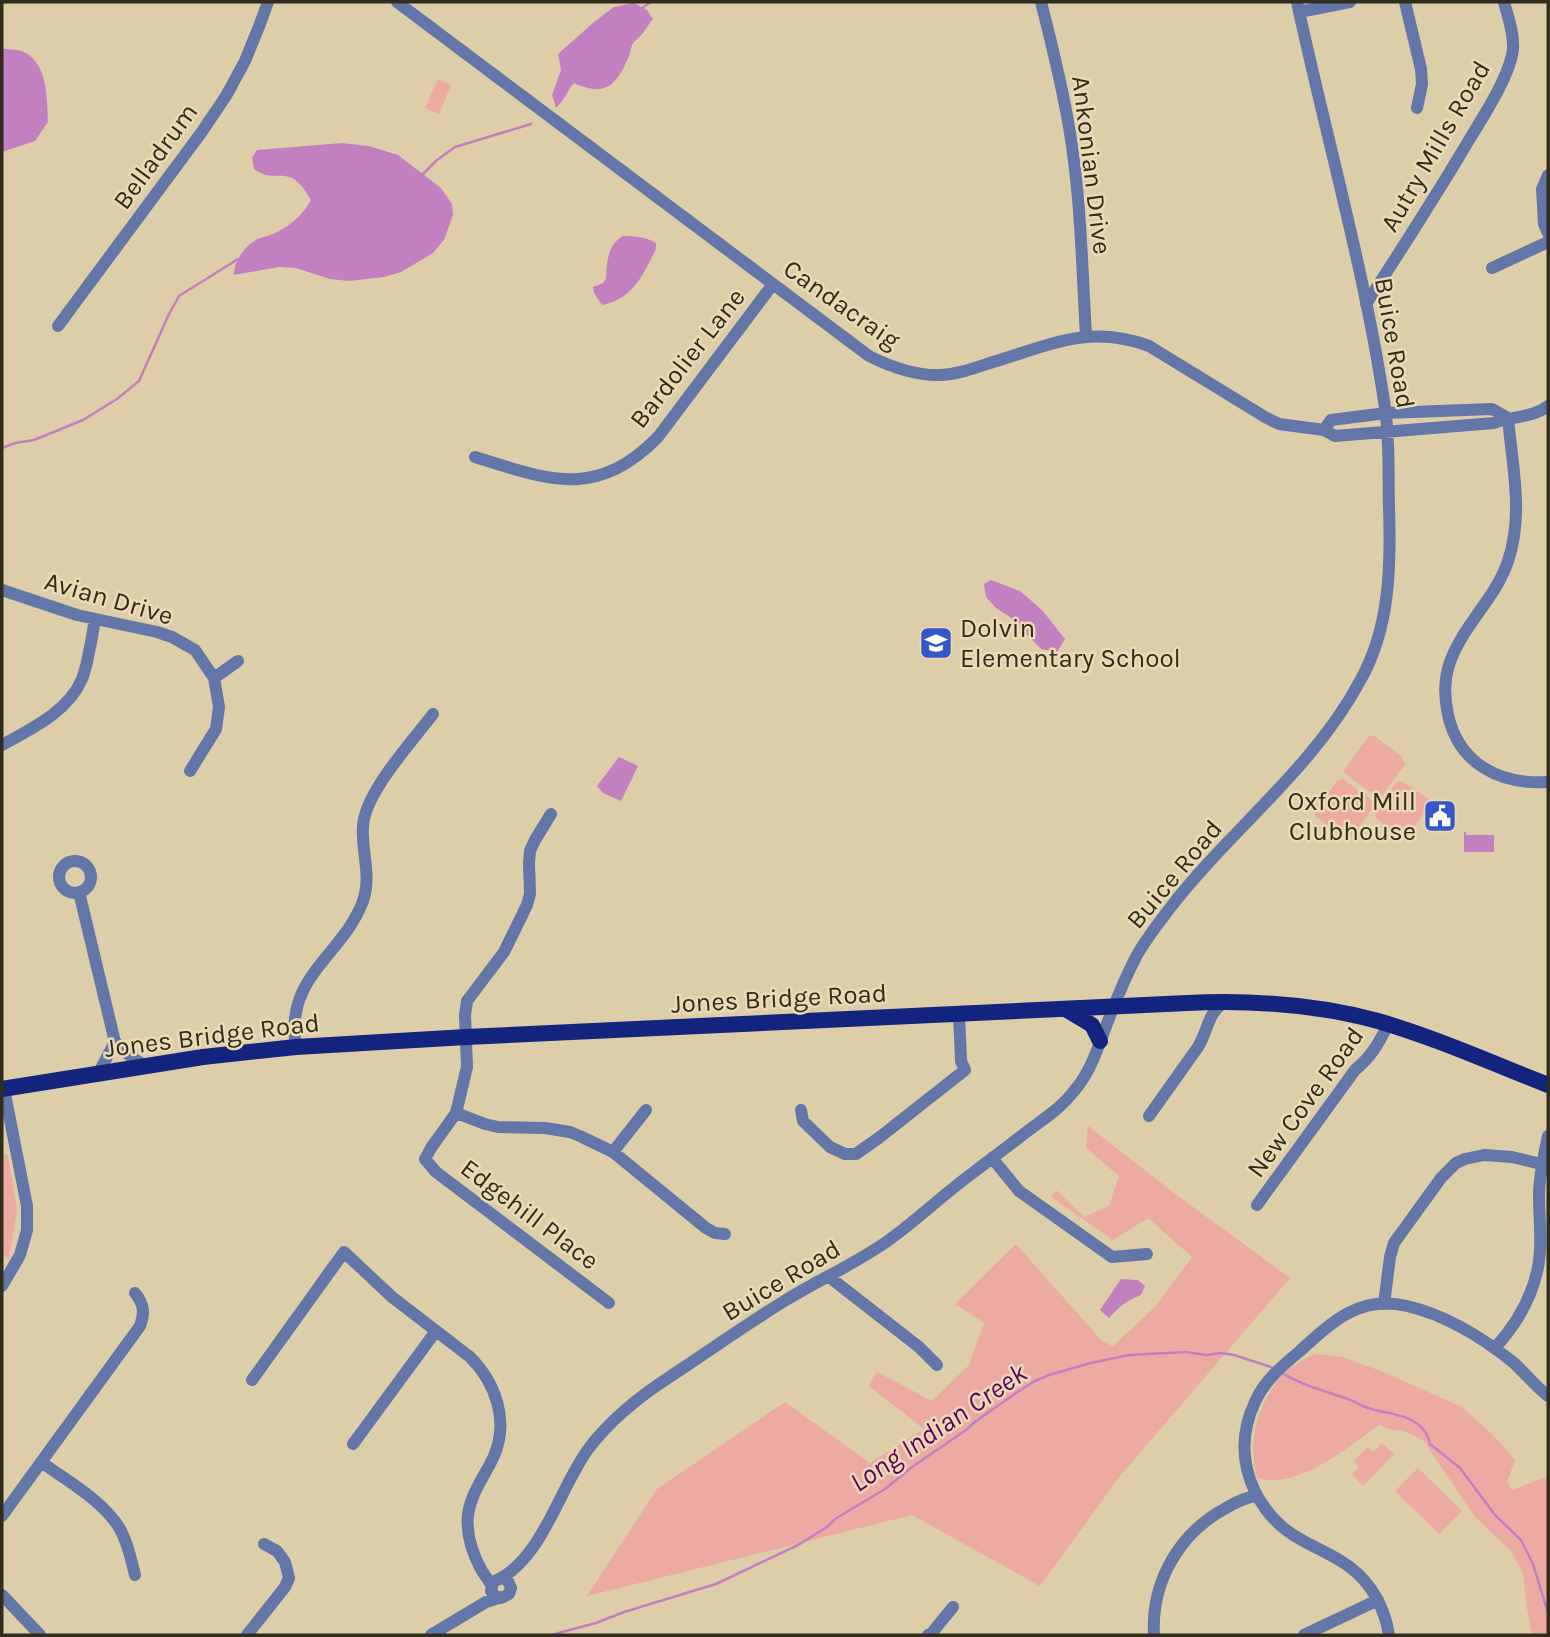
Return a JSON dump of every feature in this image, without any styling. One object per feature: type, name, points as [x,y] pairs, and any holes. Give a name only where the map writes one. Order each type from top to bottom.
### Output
[{"type":"main road","name":"Jones Bridge Road","points":[[3,1089],[203,1057],[296,1047],[1224,1002],[1294,1006],[1338,1012],[1415,1033],[1548,1085]]},
{"type":"main road","points":[[1065,1009],[1092,1025],[1100,1041]]},
{"type":"street","name":"Belladrum","points":[[58,326],[226,96],[245,61],[268,2]]},
{"type":"street","name":"Candacraig","points":[[397,2],[869,356],[890,367],[939,375],[962,372],[1064,340],[1086,336],[1119,337],[1149,346],[1251,410],[1279,424],[1324,430],[1335,436],[1494,423],[1527,416],[1548,406]]},
{"type":"street","name":"Ankonian Drive","points":[[1041,2],[1070,132],[1086,336]]},
{"type":"street","points":[[1298,7],[1350,2]]},
{"type":"street","points":[[1405,2],[1421,69],[1422,84],[1417,108]]},
{"type":"street","name":"Autry Mills Road","points":[[1366,304],[1427,211],[1498,89],[1513,49],[1513,36],[1504,2]]},
{"type":"street","name":"Buice Road","points":[[496,1586],[508,1581],[510,1590],[586,1451],[639,1397],[784,1301],[890,1240],[945,1193],[1056,1110],[1074,1092],[1088,1071],[1113,1006],[1138,953],[1162,919],[1216,855],[1305,761],[1342,713],[1364,675],[1375,651],[1382,624],[1389,576],[1386,413],[1366,304],[1298,7]]},
{"type":"street","points":[[1548,175],[1542,189],[1544,223],[1548,233]]},
{"type":"street","points":[[1492,268],[1548,242]]},
{"type":"street","name":"Bardolier Lane","points":[[475,457],[537,477],[561,480],[593,477],[625,464],[642,453],[658,437],[773,284]]},
{"type":"street","name":"Candacraig","points":[[1324,430],[1331,421],[1386,413],[1492,409],[1508,418]]},
{"type":"street","points":[[1508,418],[1516,509],[1513,542],[1508,562],[1498,582],[1450,662],[1445,694],[1451,726],[1460,747],[1474,761],[1509,780],[1548,782]]},
{"type":"street","name":"Avian Drive","points":[[2,590],[77,615],[172,637],[195,650],[214,678],[219,707],[216,729],[190,771]]},
{"type":"street","points":[[2,745],[48,718],[69,700],[82,679],[95,619]]},
{"type":"street","points":[[214,678],[238,661]]},
{"type":"street","points":[[296,1047],[294,1020],[301,993],[355,919],[363,900],[367,876],[363,828],[369,803],[377,787],[433,714]]},
{"type":"street","points":[[551,814],[530,851],[530,894],[522,915],[504,952],[467,1001],[467,1067],[456,1113],[498,1128],[545,1128],[570,1132],[612,1152],[706,1228],[725,1234]]},
{"type":"street","points":[[79,892],[115,1042],[145,1066]]},
{"type":"street","points":[[1149,1116],[1198,1047],[1216,1007],[1224,1002]]},
{"type":"street","points":[[1187,1003],[1206,1026]]},
{"type":"street","points":[[801,1110],[803,1121],[830,1147],[845,1154],[856,1154],[965,1070],[961,1060],[959,1014]]},
{"type":"street","name":"New Cove Road","points":[[1257,1205],[1354,1070],[1375,1050],[1388,1025]]},
{"type":"street","points":[[98,1074],[115,1042]]},
{"type":"street","points":[[2,1286],[20,1255],[27,1230],[27,1206],[3,1089]]},
{"type":"street","points":[[612,1152],[646,1110]]},
{"type":"street","name":"Edgehill Place","points":[[456,1113],[425,1159],[436,1172],[609,1303]]},
{"type":"street","points":[[1495,1348],[1522,1313],[1543,1272],[1539,1194],[1541,1164],[1548,1136]]},
{"type":"street","points":[[1384,1304],[1394,1243],[1449,1169],[1465,1159],[1484,1155],[1512,1157],[1541,1164]]},
{"type":"street","points":[[992,1158],[1019,1191],[1112,1257],[1147,1254]]},
{"type":"street","points":[[252,1380],[344,1252],[392,1297],[470,1357],[491,1383],[498,1400],[501,1434],[495,1454],[472,1495],[468,1515],[470,1543],[479,1564],[496,1586]]},
{"type":"street","points":[[828,1276],[919,1347],[937,1365]]},
{"type":"street","points":[[2,1516],[140,1326],[143,1309],[141,1300],[135,1293]]},
{"type":"street","points":[[1389,1635],[1384,1612],[1367,1583],[1336,1557],[1286,1531],[1269,1515],[1257,1496],[1247,1470],[1245,1443],[1250,1414],[1262,1389],[1278,1370],[1334,1320],[1357,1309],[1384,1304],[1408,1306],[1468,1331],[1516,1365],[1548,1396]]},
{"type":"street","points":[[353,1444],[436,1332]]},
{"type":"street","points":[[41,1462],[100,1505],[112,1517],[125,1540],[135,1575]]},
{"type":"street","points":[[1154,1635],[1157,1596],[1165,1572],[1177,1551],[1194,1531],[1213,1515],[1237,1502],[1257,1496]]},
{"type":"street","points":[[247,1635],[285,1587],[289,1578],[285,1562],[276,1551],[264,1544]]},
{"type":"street","name":"Buice Road","points":[[430,1635],[479,1606],[529,1553]]},
{"type":"street","points":[[2,1595],[40,1635]]},
{"type":"street","points":[[1304,1635],[1378,1600]]},
{"type":"street","points":[[928,1635],[953,1607]]},
{"type":"shaded area","points":[[634,3],[647,10],[653,19],[632,45],[619,75],[609,86],[602,89],[574,83],[556,108],[552,95],[561,70],[558,54],[614,7]]},
{"type":"shaded area","points":[[2,49],[24,52],[38,65],[45,83],[48,122],[35,141],[2,152]]},
{"type":"shaded area","points":[[438,79],[451,85],[439,114],[425,108]]},
{"type":"shaded area","points":[[342,143],[369,146],[398,155],[441,188],[452,204],[453,215],[444,240],[433,253],[401,272],[384,277],[349,281],[330,279],[296,268],[279,267],[234,275],[238,259],[249,245],[289,225],[311,200],[301,185],[292,178],[265,175],[254,169],[252,158],[257,150]]},
{"type":"shaded area","points":[[623,236],[649,239],[656,243],[656,249],[641,277],[629,292],[602,305],[593,287],[606,279],[611,249]]},
{"type":"shaded area","points":[[991,580],[1020,591],[1042,610],[1065,639],[1057,652],[1041,649],[1010,617],[996,608],[986,597],[984,584]]},
{"type":"shaded area","points":[[1373,735],[1401,756],[1405,764],[1382,796],[1377,797],[1345,774],[1344,770],[1368,737]]},
{"type":"shaded area","points":[[619,757],[638,766],[621,801],[603,793],[597,786]]},
{"type":"shaded area","points":[[1343,779],[1373,801],[1374,807],[1351,837],[1346,839],[1315,816],[1316,810],[1337,781]]},
{"type":"shaded area","points":[[1402,781],[1431,803],[1408,836],[1403,838],[1376,818],[1375,811],[1397,782]]},
{"type":"shaded area","points":[[1464,832],[1466,835],[1494,835],[1494,852],[1464,852]]},
{"type":"shaded area","points":[[1088,1126],[1290,1278],[1120,1476],[1040,1586],[912,1515],[587,1596],[657,1489],[785,1402],[870,1463],[924,1429],[869,1386],[877,1372],[932,1401],[969,1365],[984,1323],[955,1304],[1016,1244],[1102,1341],[1113,1346],[1156,1306],[1192,1257],[1148,1218],[1113,1240],[1051,1197],[1056,1190],[1084,1217],[1109,1206],[1119,1176],[1086,1148]]},
{"type":"shaded area","points":[[2,1155],[8,1155],[17,1210],[9,1259],[2,1253]]},
{"type":"shaded area","points":[[1121,1279],[1138,1280],[1145,1286],[1141,1295],[1123,1304],[1109,1318],[1100,1310]]},
{"type":"shaded area","points":[[1314,1354],[1342,1357],[1462,1407],[1494,1436],[1515,1460],[1507,1482],[1512,1490],[1548,1478],[1548,1635],[1532,1635],[1523,1573],[1511,1551],[1475,1517],[1423,1440],[1379,1425],[1337,1455],[1305,1473],[1273,1480],[1257,1478],[1253,1441],[1262,1406],[1283,1374]]},
{"type":"shaded area","points":[[1382,1443],[1394,1454],[1363,1486],[1352,1474],[1359,1467],[1354,1461],[1368,1447],[1374,1452]]},
{"type":"shaded area","points":[[1418,1468],[1462,1511],[1439,1534],[1395,1491]]},
{"type":"waterway","points":[[642,8],[651,2]]},
{"type":"waterway","points":[[423,174],[455,147],[531,124]]},
{"type":"waterway","points":[[2,448],[34,440],[83,420],[117,399],[139,381],[179,296],[238,259]]},
{"type":"waterway","name":"Long Indian Creek","points":[[551,1635],[716,1584],[798,1545],[885,1489],[1019,1391],[1049,1375],[1129,1355],[1186,1352],[1234,1355],[1274,1368]]},
{"type":"waterway","name":"Long Indian Creek","points":[[1282,1373],[1365,1407],[1404,1417],[1420,1426],[1430,1444],[1460,1468],[1495,1515],[1521,1540],[1533,1564],[1548,1613]]},
{"type":"place","name":"Dolvin Elementary School","points":[[936,643]]},
{"type":"place","name":"Oxford Mill Clubhouse","points":[[1440,816]]}]
